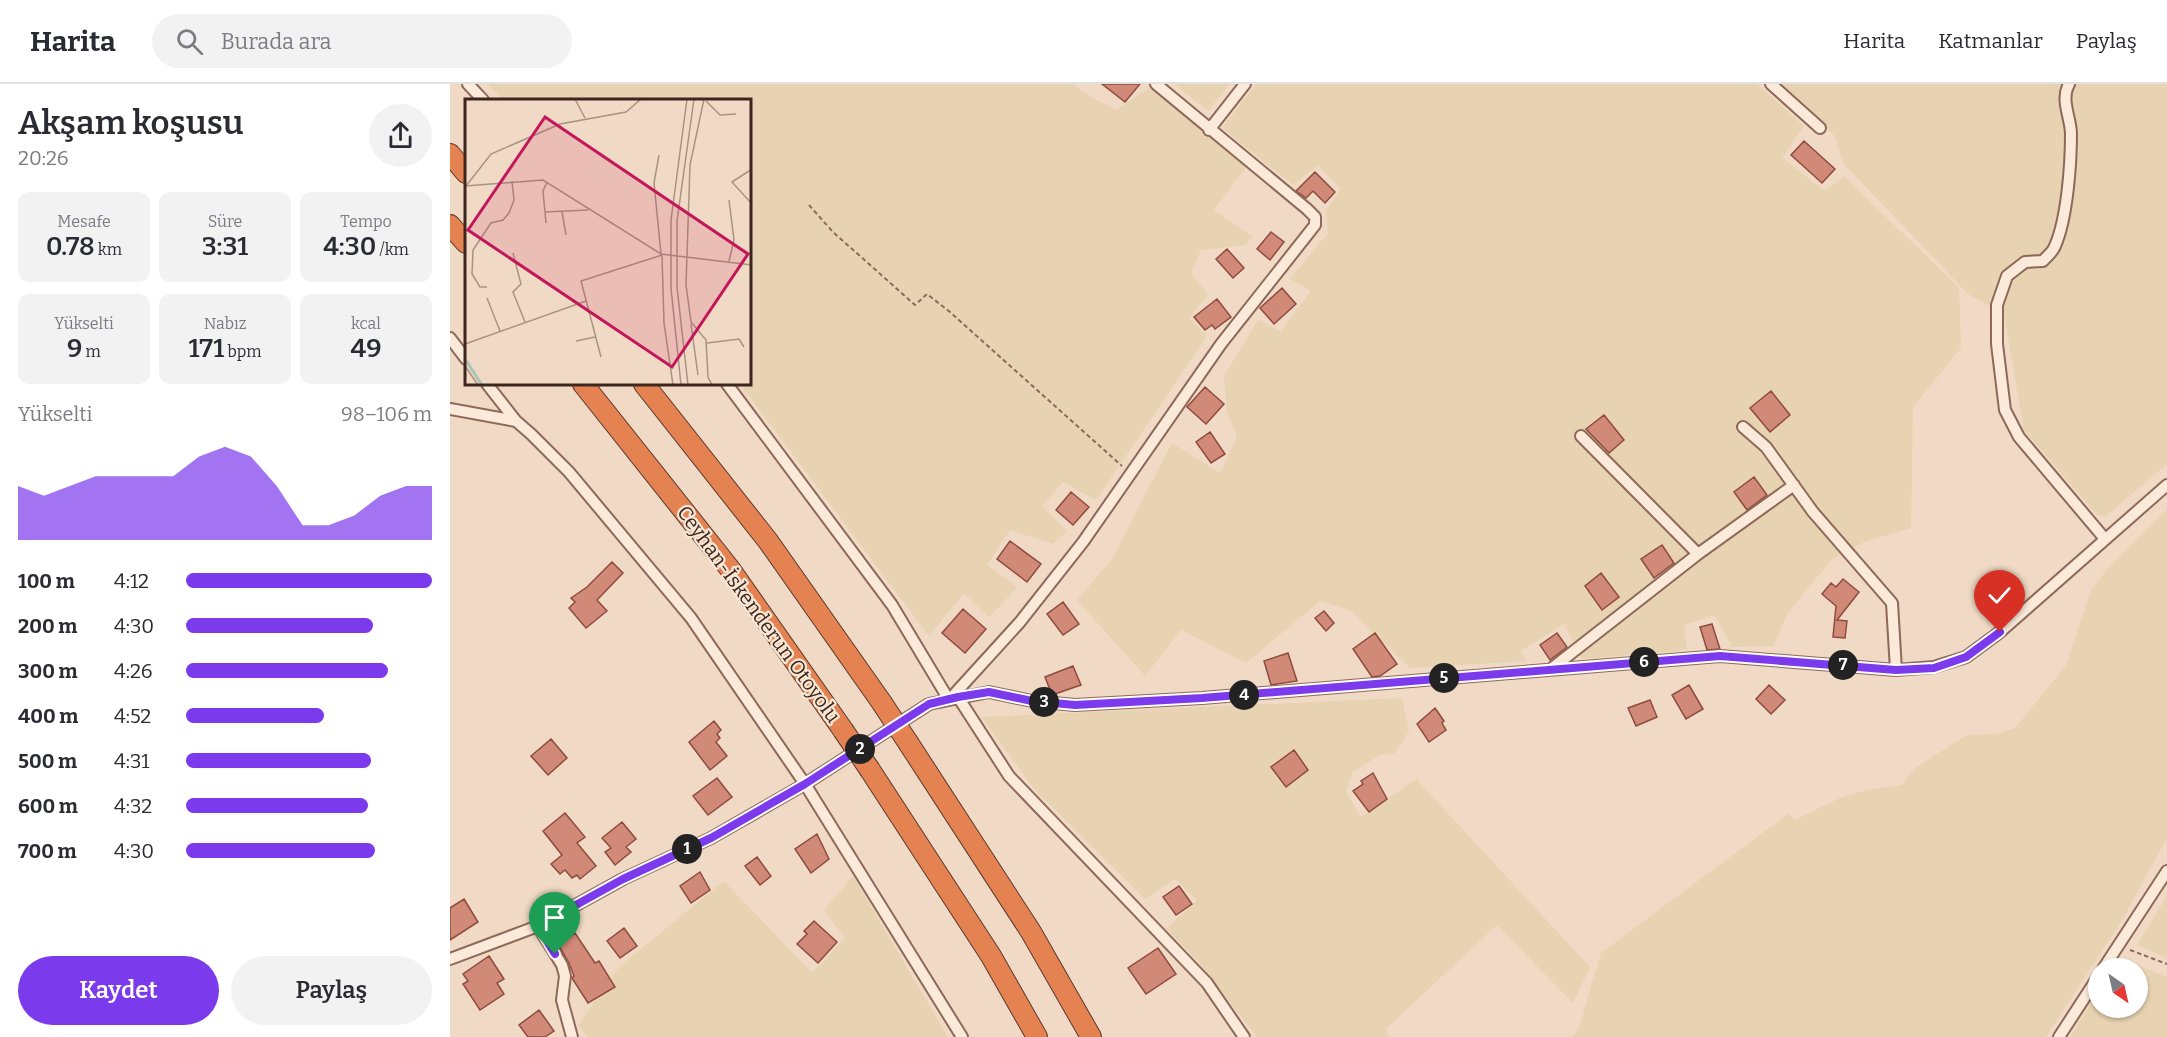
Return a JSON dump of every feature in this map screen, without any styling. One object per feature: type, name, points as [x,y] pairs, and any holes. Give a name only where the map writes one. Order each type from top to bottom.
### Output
[{"type":"highway","points":[[450,154],[465,172]]},
{"type":"highway","points":[[450,225],[465,242]]},
{"type":"highway","name":"Ceyhan-İskenderun Otoyolu","points":[[586,386],[730,569],[843,730],[991,956],[1037,1037]]},
{"type":"highway","points":[[646,386],[768,541],[882,703],[1031,932],[1091,1037]]},
{"type":"street","points":[[468,84],[482,99]]},
{"type":"street","points":[[953,698],[1020,622],[1083,542],[1221,344],[1315,225],[1315,217],[1307,209],[1156,84]]},
{"type":"street","points":[[1209,130],[1245,84]]},
{"type":"street","points":[[1771,84],[1820,128]]},
{"type":"street","points":[[2069,84],[2065,92],[2071,133],[2068,172],[2063,216],[2055,248],[2043,261],[2025,262],[2007,276],[1997,305],[1997,344],[2005,410],[2019,437],[2105,539]]},
{"type":"street","points":[[450,338],[465,358]]},
{"type":"street","points":[[489,386],[516,422],[569,472],[691,618],[805,784],[962,1037]]},
{"type":"street","points":[[728,386],[892,605],[953,698],[1009,776],[1207,983],[1244,1037]]},
{"type":"street","points":[[450,409],[516,422]]},
{"type":"street","points":[[1743,427],[1766,447],[1849,555],[1892,603],[1896,670]]},
{"type":"street","points":[[1581,436],[1698,554]]},
{"type":"street","points":[[450,959],[538,926],[623,879],[711,838],[805,784],[929,704],[989,692],[1032,701],[1075,705],[1202,698],[1720,656],[1896,670],[1934,668],[1966,657],[2000,632],[2167,484]]},
{"type":"street","points":[[1551,669],[1698,554],[1794,485]]},
{"type":"street","points":[[2110,958],[2167,871]]},
{"type":"street","points":[[538,926],[562,965],[565,976],[562,1000],[572,1037]]},
{"type":"street","points":[[2059,1037],[2088,992]]},
{"type":"path","points":[[809,205],[833,232],[915,304],[927,294],[950,312],[1131,474]]},
{"type":"path","points":[[2119,945],[2167,964]]},
{"type":"shaded area","points":[[488,84],[1074,84],[1081,91],[1116,110],[1149,88],[1246,167],[1214,210],[1253,237],[1245,245],[1201,250],[1191,273],[1208,295],[1189,318],[1207,336],[1096,500],[1063,482],[1042,506],[1067,531],[1053,544],[1010,530],[987,565],[1017,587],[989,618],[964,593],[929,636],[742,386],[752,386],[752,99],[502,99]]},
{"type":"shaded area","points":[[1174,84],[1230,84],[1208,111]]},
{"type":"shaded area","points":[[1256,84],[1757,84],[1804,126],[1782,158],[1825,191],[1844,176],[1959,288],[1961,348],[1913,407],[1911,528],[1864,542],[1833,558],[1787,614],[1774,646],[1732,647],[1714,615],[1684,625],[1687,650],[1582,659],[1564,624],[1521,651],[1526,661],[1410,668],[1351,611],[1320,601],[1246,663],[1181,630],[1145,676],[1077,600],[1112,559],[1172,443],[1220,473],[1237,437],[1227,411],[1224,376],[1258,320],[1281,331],[1311,291],[1290,279],[1328,233],[1326,210],[1341,189],[1318,165],[1293,185],[1222,128]]},
{"type":"shaded area","points":[[1779,84],[2167,84],[2167,464],[2106,516],[2097,515],[2024,430],[2004,314],[1968,294],[1844,164],[1835,136]]},
{"type":"shaded area","points":[[2167,509],[2167,838],[2121,922],[2098,958],[2088,958],[2088,973],[2046,1037],[1572,1037],[1579,1028],[1601,953],[1788,814],[1795,820],[1840,798],[1866,790],[1901,785],[1914,769],[1966,735],[1996,734],[2015,728],[2066,665],[2091,591],[2107,569]]},
{"type":"shaded area","points":[[1402,698],[1409,731],[1394,754],[1381,754],[1352,773],[1346,792],[1361,817],[1416,779],[1590,967],[1573,1003],[1497,925],[1386,1029],[1389,1037],[1257,1037],[1198,961],[1166,929],[1197,900],[1175,879],[1145,899],[1036,791],[981,717]]},
{"type":"shaded area","points":[[853,876],[948,1037],[587,1037],[578,1025],[619,967],[724,881],[812,973],[845,938],[824,910]]},
{"type":"shaded area","points":[[2167,896],[2167,958],[2137,945]]},
{"type":"shaded area","points":[[2148,970],[2167,977],[2167,1037],[2070,1037],[2088,1009],[2088,1018],[2148,1018]]},
{"type":"building","points":[[1102,84],[1140,84],[1125,102]]},
{"type":"building","points":[[1804,141],[1835,169],[1822,183],[1791,155]]},
{"type":"building","points":[[1315,172],[1335,192],[1325,203],[1313,191],[1306,198],[1296,191]]},
{"type":"building","points":[[1271,232],[1284,242],[1270,260],[1257,249]]},
{"type":"building","points":[[1227,249],[1244,268],[1233,278],[1216,259]]},
{"type":"building","points":[[1282,288],[1296,304],[1274,324],[1260,308]]},
{"type":"building","points":[[1217,299],[1231,317],[1215,329],[1212,325],[1205,330],[1194,317]]},
{"type":"building","points":[[1205,387],[1224,404],[1206,424],[1187,407]]},
{"type":"building","points":[[1771,391],[1790,415],[1770,432],[1750,408]]},
{"type":"building","points":[[1604,415],[1624,440],[1609,453],[1586,429]]},
{"type":"building","points":[[1210,432],[1225,454],[1211,463],[1196,442]]},
{"type":"building","points":[[1754,477],[1767,495],[1747,510],[1734,492]]},
{"type":"building","points":[[1071,492],[1089,507],[1073,525],[1056,510]]},
{"type":"building","points":[[1010,541],[1041,564],[1027,582],[997,559]]},
{"type":"building","points":[[1662,545],[1674,563],[1654,578],[1641,559]]},
{"type":"building","points":[[612,562],[623,573],[597,600],[607,611],[586,628],[569,608],[575,602],[571,598],[587,587]]},
{"type":"building","points":[[1601,573],[1619,597],[1602,610],[1585,586]]},
{"type":"building","points":[[1843,579],[1859,592],[1837,620],[1847,621],[1845,638],[1833,637],[1836,606],[1822,594],[1831,583],[1836,587]]},
{"type":"building","points":[[1063,602],[1079,624],[1063,635],[1047,614]]},
{"type":"building","points":[[963,609],[986,629],[965,653],[942,633]]},
{"type":"building","points":[[1324,611],[1334,623],[1326,631],[1315,618]]},
{"type":"building","points":[[1712,624],[1720,649],[1707,650],[1700,627]]},
{"type":"building","points":[[1375,633],[1397,664],[1380,676],[1372,677],[1353,649]]},
{"type":"building","points":[[1557,633],[1567,647],[1550,660],[1540,645]]},
{"type":"building","points":[[1288,653],[1297,681],[1271,685],[1264,661]]},
{"type":"building","points":[[1073,666],[1081,685],[1052,695],[1045,677]]},
{"type":"building","points":[[1689,685],[1703,709],[1686,719],[1672,695]]},
{"type":"building","points":[[1769,685],[1785,700],[1771,714],[1756,699]]},
{"type":"building","points":[[1650,700],[1657,717],[1636,726],[1628,708]]},
{"type":"building","points":[[1435,708],[1444,721],[1442,723],[1446,730],[1429,742],[1417,724]]},
{"type":"building","points":[[714,721],[721,730],[717,734],[720,738],[716,742],[727,756],[710,770],[689,742]]},
{"type":"building","points":[[551,739],[567,758],[548,775],[531,756]]},
{"type":"building","points":[[1294,750],[1308,770],[1286,787],[1271,767]]},
{"type":"building","points":[[1373,773],[1387,799],[1369,812],[1353,791],[1363,784],[1361,781]]},
{"type":"building","points":[[717,778],[732,797],[708,815],[693,796]]},
{"type":"building","points":[[565,813],[585,837],[577,843],[596,866],[580,879],[577,875],[572,878],[565,870],[560,874],[551,864],[562,855],[543,831]]},
{"type":"building","points":[[622,822],[636,839],[626,847],[631,852],[615,865],[605,852],[611,848],[602,838]]},
{"type":"building","points":[[817,834],[829,859],[811,873],[795,849]]},
{"type":"building","points":[[757,857],[771,876],[760,885],[745,866]]},
{"type":"building","points":[[700,872],[710,890],[691,903],[680,886]]},
{"type":"building","points":[[1179,886],[1192,904],[1176,915],[1163,897]]},
{"type":"building","points":[[464,899],[478,922],[450,940],[450,908]]},
{"type":"building","points":[[814,921],[837,942],[818,963],[797,944],[807,934],[804,931]]},
{"type":"building","points":[[624,928],[637,946],[620,958],[607,941]]},
{"type":"building","points":[[575,933],[595,963],[599,961],[615,987],[588,1003],[572,978],[574,976],[569,963],[558,944]]},
{"type":"building","points":[[1158,948],[1176,974],[1146,994],[1128,968]]},
{"type":"building","points":[[489,956],[504,979],[497,983],[504,994],[480,1010],[463,984],[468,981],[463,974]]},
{"type":"building","points":[[539,1010],[554,1031],[545,1037],[528,1037],[519,1025]]},
{"type":"route","points":[[555,954],[538,926],[623,879],[711,838],[805,784],[929,704],[958,697],[989,692],[1032,701],[1075,705],[1202,698],[1720,656],[1896,670],[1934,668],[1966,657],[2000,632]]}]
